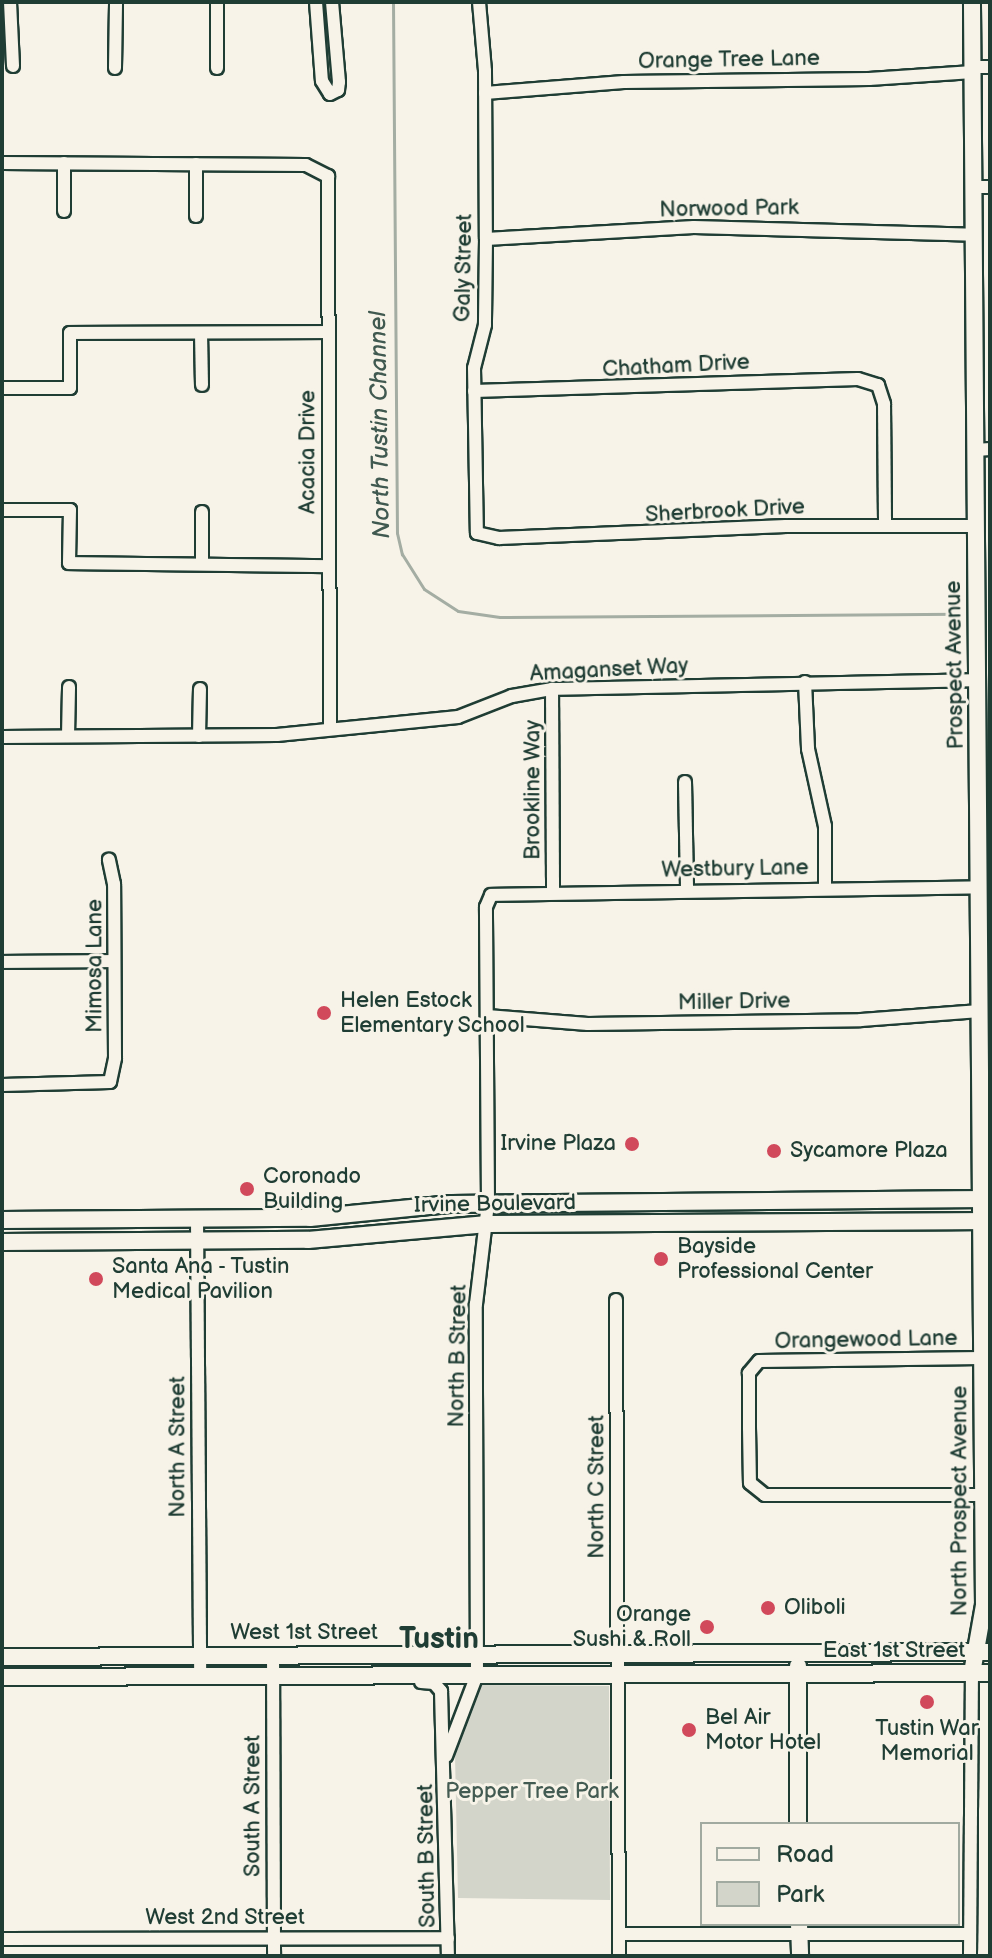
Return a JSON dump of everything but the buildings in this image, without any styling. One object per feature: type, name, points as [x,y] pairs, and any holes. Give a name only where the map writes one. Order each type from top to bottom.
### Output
[{"type":"main road","name":"Prospect Avenue","points":[[972,2],[979,69],[982,187],[974,235],[983,450],[976,526],[978,680],[984,735],[979,887],[985,1328]]},
{"type":"main road","name":"Irvine Boulevard","points":[[2,1220],[310,1218],[488,1203],[985,1199]]},
{"type":"main road","points":[[678,1223],[679,1202]]},
{"type":"main road","name":"Irvine Boulevard","points":[[2,1242],[308,1240],[487,1224],[985,1221]]},
{"type":"main road","name":"North Prospect Avenue","points":[[972,1673],[984,1652],[982,1495],[986,1459],[981,1358],[985,1328]]},
{"type":"main road","name":"East 1st Street","points":[[798,1653],[984,1652]]},
{"type":"main road","points":[[798,1653],[798,1822]]},
{"type":"main road","name":"West 1st Street","points":[[2,1657],[798,1653]]},
{"type":"main road","name":"East 1st Street","points":[[798,1674],[990,1673]]},
{"type":"main road","name":"West 1st Street","points":[[2,1677],[798,1674]]},
{"type":"main road","points":[[800,1929],[800,1956]]},
{"type":"street","points":[[10,2],[13,66]]},
{"type":"street","points":[[115,68],[116,2]]},
{"type":"street","points":[[217,2],[217,68]]},
{"type":"street","points":[[316,2],[322,81],[330,94],[338,90],[339,82],[332,2]]},
{"type":"street","name":"Galy Street","points":[[477,533],[474,391],[485,325],[486,239],[485,93],[479,2]]},
{"type":"street","name":"Orange Tree Lane","points":[[485,93],[624,82],[979,69]]},
{"type":"street","points":[[2,163],[196,164],[196,216]]},
{"type":"street","points":[[64,163],[64,211]]},
{"type":"street","name":"Acacia Drive","points":[[196,164],[306,165],[328,176],[327,566],[330,728]]},
{"type":"street","name":"Norwood Park","points":[[486,239],[694,227],[974,235]]},
{"type":"street","points":[[2,388],[70,388],[70,333],[328,332]]},
{"type":"street","points":[[201,333],[202,385]]},
{"type":"street","name":"Chatham Drive","points":[[474,391],[858,379],[878,385],[884,404],[885,526]]},
{"type":"street","points":[[2,510],[70,510],[69,563],[327,566]]},
{"type":"street","points":[[202,512],[202,564]]},
{"type":"street","name":"Sherbrook Drive","points":[[477,533],[514,538],[976,526]]},
{"type":"street","name":"Amaganset Way","points":[[2,737],[199,736],[458,717],[512,696],[552,689],[978,680]]},
{"type":"street","points":[[805,682],[808,749],[825,826],[825,888]]},
{"type":"street","points":[[68,736],[69,687]]},
{"type":"street","points":[[199,736],[200,689]]},
{"type":"street","name":"Brookline Way","points":[[552,689],[553,891]]},
{"type":"street","points":[[685,782],[687,890]]},
{"type":"street","name":"Mimosa Lane","points":[[2,1085],[103,1084],[114,1071],[114,884],[109,860]]},
{"type":"street","name":"Westbury Lane","points":[[491,895],[553,891],[979,887]]},
{"type":"street","name":"North B Street","points":[[477,1675],[476,1304],[488,1203],[486,907],[491,895]]},
{"type":"street","points":[[2,962],[114,961]]},
{"type":"street","name":"Miller Drive","points":[[487,1016],[588,1024],[861,1020],[980,1011]]},
{"type":"street","name":"North A Street","points":[[197,1218],[200,1676]]},
{"type":"street","name":"North C Street","points":[[616,1300],[619,1956]]},
{"type":"street","name":"Orangewood Lane","points":[[981,1358],[752,1365],[749,1428],[750,1483],[765,1495],[982,1495]]},
{"type":"street","name":"South A Street","points":[[273,1655],[274,1956]]},
{"type":"street","points":[[970,1956],[972,1673]]},
{"type":"street","name":"South B Street","points":[[380,1675],[390,1681],[434,1683],[441,1691],[446,1756],[448,1956]]},
{"type":"street","name":"South B Street","points":[[446,1756],[477,1675]]},
{"type":"street","points":[[619,1934],[800,1929],[970,1934]]},
{"type":"street","name":"West 2nd Street","points":[[2,1939],[448,1938]]},
{"type":"green space","name":"Pepper Tree Park","points":[[480,1685],[609,1686],[610,1900],[458,1898],[455,1755]]},
{"type":"waterway","name":"North Tustin Channel","points":[[393,2],[397,533],[402,554],[424,589],[458,611],[500,617],[957,614]]},
{"type":"place","name":"Helen Estock Elementary School","points":[[324,1013]]},
{"type":"place","name":"Irvine Plaza","points":[[632,1144]]},
{"type":"place","name":"Sycamore Plaza","points":[[774,1151]]},
{"type":"place","name":"Coronado Building","points":[[247,1189]]},
{"type":"place","name":"Bayside Professional Center","points":[[661,1259]]},
{"type":"place","name":"Santa Ana - Tustin Medical Pavilion","points":[[96,1279]]},
{"type":"place","name":"Oliboli","points":[[768,1608]]},
{"type":"place","name":"Orange Sushi & Roll","points":[[707,1627]]},
{"type":"place","name":"Tustin War Memorial","points":[[927,1702]]},
{"type":"place","name":"Bel Air Motor Hotel","points":[[689,1730]]},
{"type":"district","name":"Tustin","points":[[439,1639]]}]
